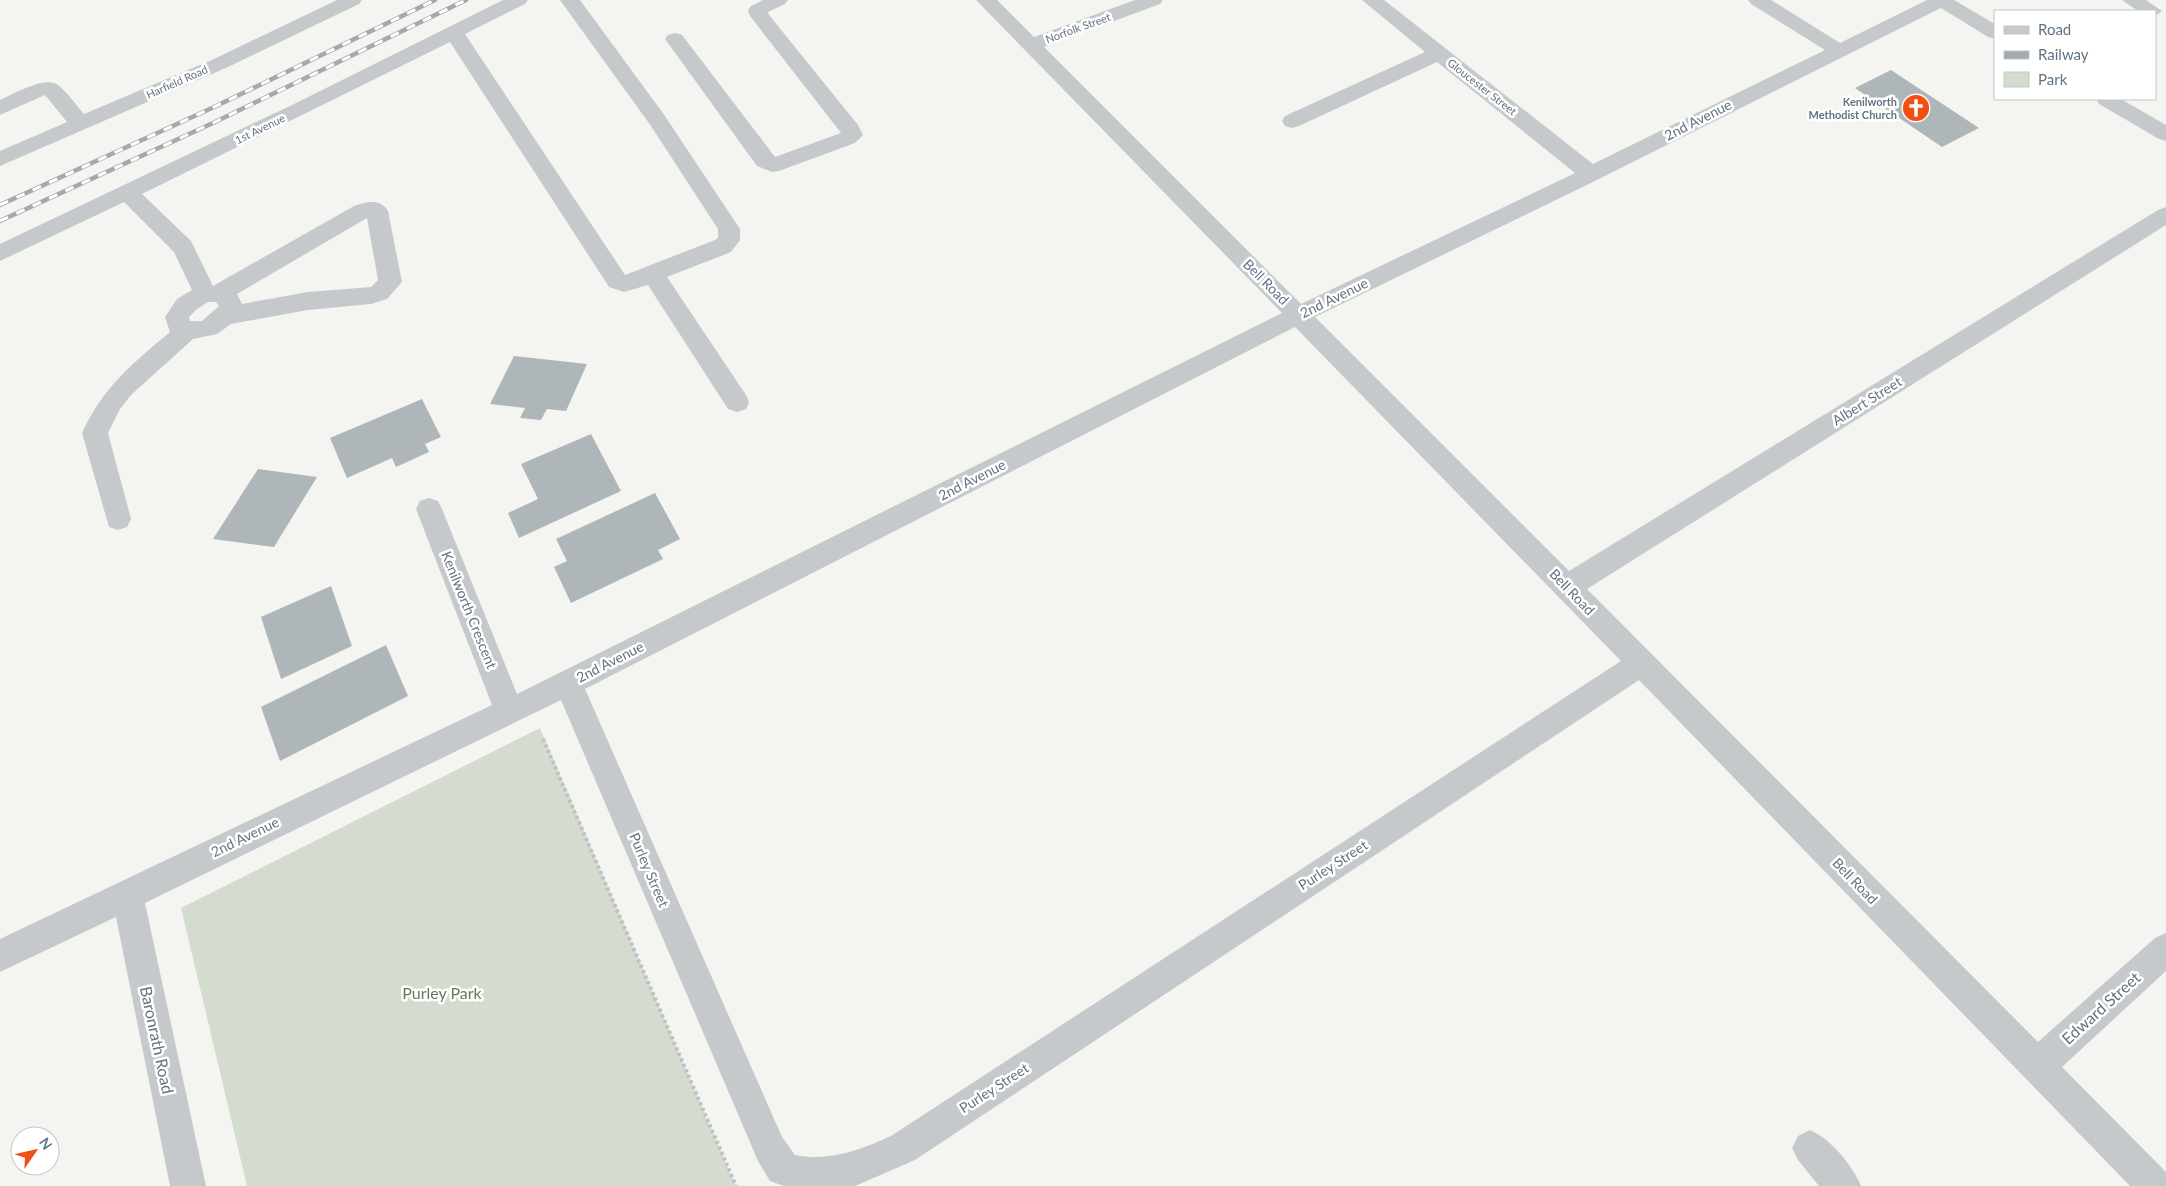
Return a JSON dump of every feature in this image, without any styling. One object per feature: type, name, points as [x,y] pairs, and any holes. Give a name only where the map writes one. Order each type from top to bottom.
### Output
[{"type":"street","name":"Harfield Road","points":[[0,159],[221,63],[352,0]]},
{"type":"street","name":"1st Avenue","points":[[0,253],[128,193],[518,0]]},
{"type":"street","points":[[454,33],[475,61],[611,275],[617,281],[624,284],[723,246],[729,240],[729,230],[658,121],[570,0]]},
{"type":"street","points":[[675,39],[765,161],[772,165],[779,164],[848,138],[852,135],[851,130],[760,16],[758,10],[761,7],[778,0]]},
{"type":"street","name":"Bell Road","points":[[986,0],[1567,587],[2154,1186]]},
{"type":"street","name":"Norfolk Street","points":[[1031,45],[1153,0]]},
{"type":"street","name":"Gloucester Street","points":[[1372,0],[1591,174]]},
{"type":"street","points":[[1758,0],[1838,50]]},
{"type":"street","points":[[1941,0],[1994,32]]},
{"type":"street","name":"2nd Avenue","points":[[0,956],[568,683],[1299,315],[1591,174],[1941,0]]},
{"type":"street","points":[[2132,0],[2150,10]]},
{"type":"street","points":[[1292,121],[1440,53]]},
{"type":"street","points":[[0,108],[39,90],[50,88],[81,124]]},
{"type":"street","points":[[2108,100],[2166,134]]},
{"type":"street","points":[[128,193],[183,247],[212,294],[228,298],[231,306],[226,316],[216,325],[202,330],[188,330],[179,326],[177,317],[182,307],[192,299],[212,294],[362,211],[372,209],[377,211],[390,282],[379,293],[354,299],[285,305],[226,316]]},
{"type":"street","name":"Albert Street","points":[[1567,587],[2166,215]]},
{"type":"street","points":[[653,274],[737,402]]},
{"type":"street","points":[[118,519],[95,433],[100,420],[121,389],[188,330]]},
{"type":"street","name":"Kenilworth Crescent","points":[[429,509],[509,711]]},
{"type":"street","name":"Purley Street","points":[[568,683],[770,1149],[784,1170],[804,1182],[824,1184],[844,1180],[903,1148],[1641,663]]},
{"type":"street","name":"Baronrath Road","points":[[127,894],[188,1186]]},
{"type":"street","name":"Edward Street","points":[[2037,1066],[2166,949]]},
{"type":"street","points":[[1810,1148],[1843,1186]]},
{"type":"path","points":[[542,736],[736,1186]]},
{"type":"green space","name":"Purley Park","points":[[540,728],[736,1186],[247,1186],[181,908]]},
{"type":"building","name":"Kenilworth Methodist Church","points":[[1891,70],[1979,128],[1942,147],[1855,88]]},
{"type":"building","points":[[514,356],[587,364],[566,411],[547,409],[541,420],[520,418],[525,408],[490,404]]},
{"type":"building","points":[[422,399],[441,437],[425,444],[429,452],[396,467],[392,458],[347,478],[330,438]]},
{"type":"building","points":[[591,434],[621,491],[519,538],[508,513],[538,499],[521,464]]},
{"type":"building","points":[[258,469],[317,477],[274,547],[213,539]]},
{"type":"building","points":[[655,493],[680,539],[658,550],[663,559],[571,603],[554,567],[567,561],[556,539]]},
{"type":"building","points":[[331,586],[352,646],[281,679],[261,617]]},
{"type":"building","points":[[386,645],[408,696],[280,761],[261,707]]},
{"type":"railway","points":[[0,205],[212,108],[435,0]]},
{"type":"railway","points":[[0,221],[213,123],[466,0]]},
{"type":"place","name":"Kenilworth Methodist Church","points":[[1916,108]]}]
